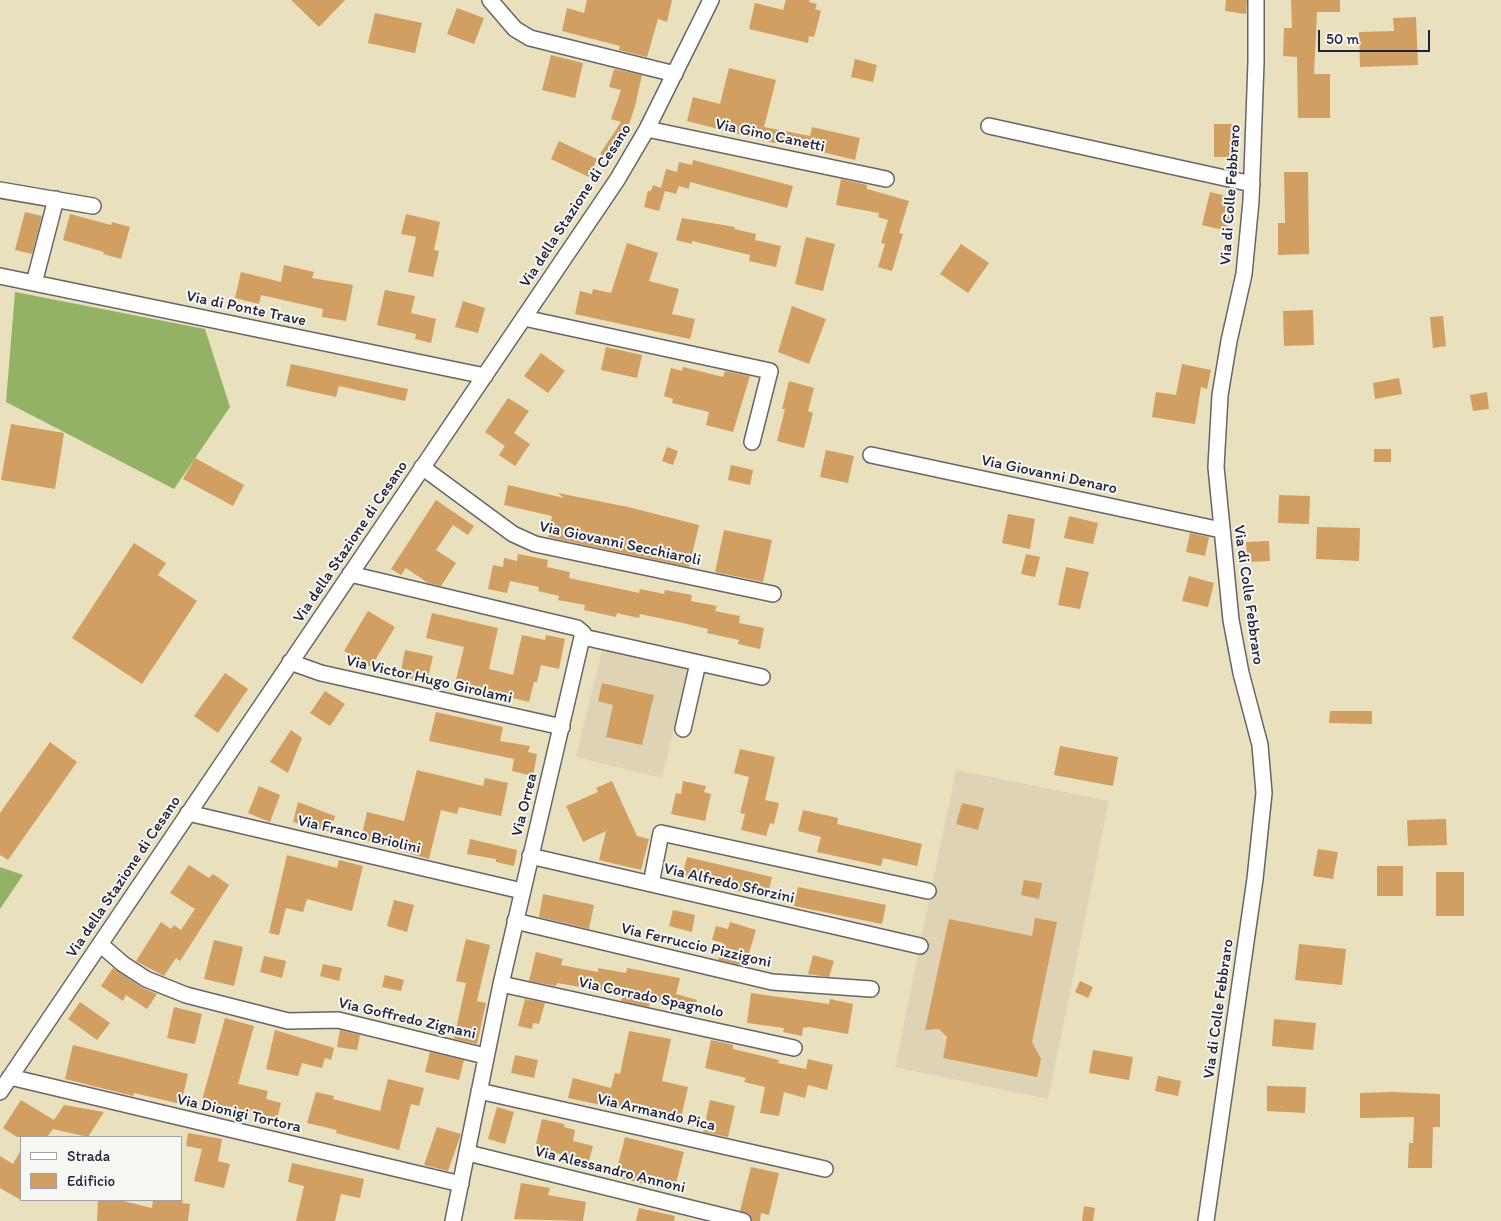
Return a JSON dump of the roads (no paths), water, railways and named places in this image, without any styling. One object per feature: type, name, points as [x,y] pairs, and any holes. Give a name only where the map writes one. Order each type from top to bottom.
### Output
[{"type":"street","points":[[490,0],[515,29],[530,38],[675,74]]},
{"type":"street","name":"Via della Stazione di Cesano","points":[[0,1092],[617,180],[647,129],[711,0]]},
{"type":"street","name":"Via di Colle Febbraro","points":[[1206,1221],[1255,879],[1264,793],[1260,745],[1241,674],[1231,620],[1216,467],[1220,395],[1228,341],[1244,274],[1252,184],[1256,0]]},
{"type":"street","points":[[989,126],[1252,184]]},
{"type":"street","name":"Via Gino Canetti","points":[[647,129],[886,179]]},
{"type":"street","points":[[0,190],[93,206]]},
{"type":"street","points":[[34,283],[56,199]]},
{"type":"street","name":"Via di Ponte Trave","points":[[0,276],[485,376]]},
{"type":"street","points":[[524,318],[770,371],[752,442]]},
{"type":"street","name":"Via Giovanni Denaro","points":[[871,455],[1221,530]]},
{"type":"street","name":"Via Giovanni Secchiaroli","points":[[422,467],[513,534],[535,544],[773,594]]},
{"type":"street","points":[[350,574],[577,628],[582,632],[583,638],[762,678]]},
{"type":"street","name":"Via Orrea","points":[[453,1221],[501,984],[583,638]]},
{"type":"street","name":"Via Victor Hugo Girolami","points":[[290,662],[321,673],[562,728]]},
{"type":"street","points":[[683,729],[698,663]]},
{"type":"street","name":"Via Franco Briolini","points":[[188,813],[522,890]]},
{"type":"street","points":[[651,884],[661,833],[928,891]]},
{"type":"street","name":"Via Alfredo Sforzini","points":[[530,856],[920,946]]},
{"type":"street","name":"Via Ferruccio Pizzigoni","points":[[516,921],[772,982],[871,989]]},
{"type":"street","name":"Via Goffredo Zignani","points":[[100,944],[123,964],[146,978],[186,995],[288,1021],[338,1020],[485,1056]]},
{"type":"street","name":"Via Corrado Spagnolo","points":[[501,984],[794,1048]]},
{"type":"street","name":"Via Dionigi Tortora","points":[[10,1077],[461,1184]]},
{"type":"street","name":"Via Armando Pica","points":[[479,1091],[825,1169]]},
{"type":"street","name":"Via Alessandro Annoni","points":[[468,1153],[743,1221]]}]
